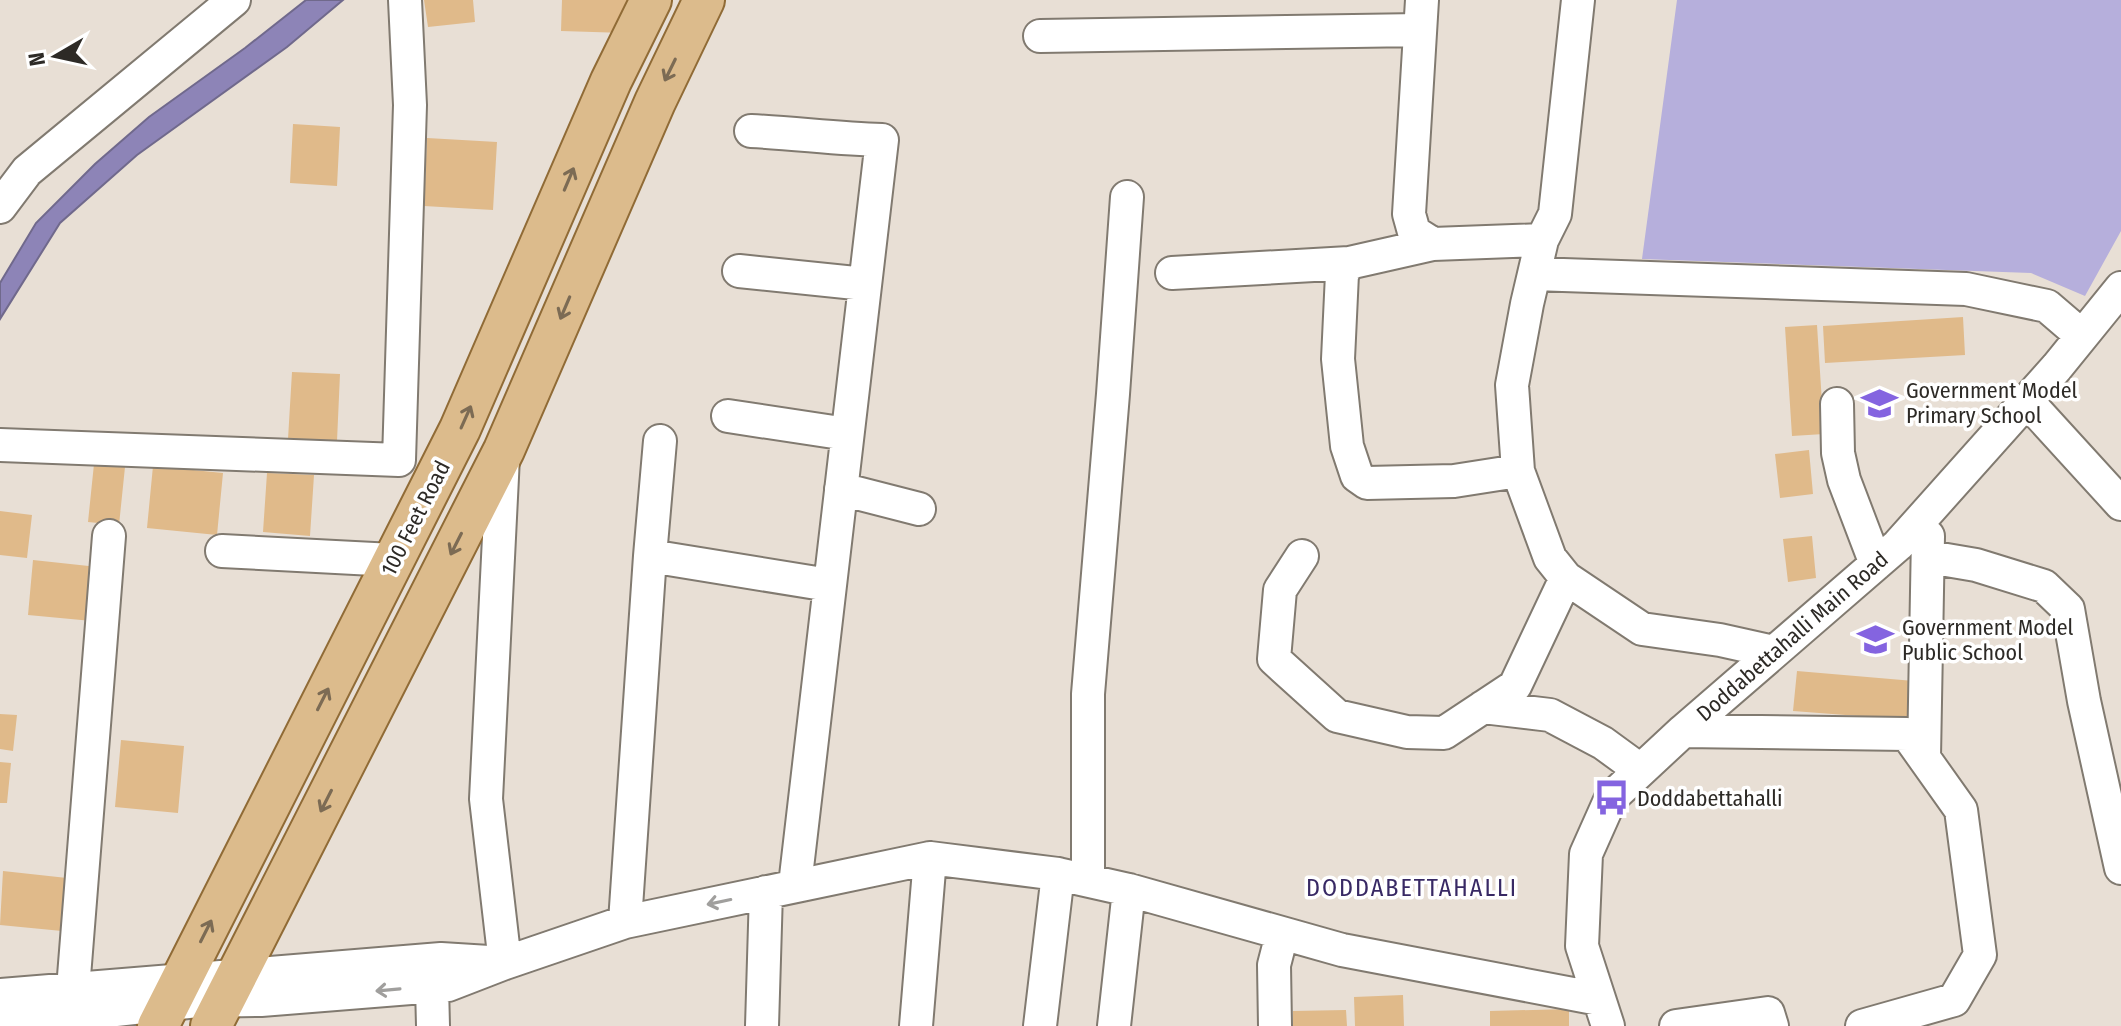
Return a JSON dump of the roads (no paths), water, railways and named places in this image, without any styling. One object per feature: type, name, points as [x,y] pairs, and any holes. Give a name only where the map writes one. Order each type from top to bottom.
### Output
[{"type":"main road","name":"100 Feet Road","points":[[169,1003],[460,429],[611,81],[651,0]]},
{"type":"main road","points":[[240,1004],[504,450],[655,102],[704,0]]},
{"type":"street","points":[[0,207],[27,171],[234,0]]},
{"type":"street","points":[[0,445],[399,460],[410,105],[405,0]]},
{"type":"street","points":[[1578,0],[1555,214],[1542,240],[1512,385],[1518,471],[1550,558],[1566,578],[1642,629],[1720,640],[1774,652]]},
{"type":"street","points":[[1040,36],[1421,15],[1409,214],[1414,232],[1433,244]]},
{"type":"street","points":[[751,131],[882,140],[829,585],[780,888],[762,1026]]},
{"type":"street","points":[[1040,1026],[1073,877],[1127,197]]},
{"type":"street","points":[[1172,273],[1349,263],[1433,244],[1542,240]]},
{"type":"street","points":[[1349,263],[1342,274],[1338,359],[1347,446],[1357,476],[1367,483],[1423,482],[1454,481],[1518,471]]},
{"type":"street","points":[[739,271],[865,284]]},
{"type":"street","points":[[1534,274],[1966,289],[2047,306],[2082,336]]},
{"type":"street","name":"Doddabettahalli Main Road","points":[[1604,1013],[1582,946],[1586,854],[1611,798],[1683,731],[1898,545],[2027,401],[2121,288]]},
{"type":"street","points":[[2027,401],[2121,504]]},
{"type":"street","points":[[1837,404],[1838,453],[1844,480],[1876,564]]},
{"type":"street","points":[[728,416],[847,434]]},
{"type":"street","points":[[625,922],[660,441]]},
{"type":"street","points":[[504,450],[486,799],[505,963]]},
{"type":"street","points":[[841,489],[919,509]]},
{"type":"street","points":[[1924,757],[1928,512]]},
{"type":"street","points":[[73,989],[109,536]]},
{"type":"street","points":[[222,551],[393,560]]},
{"type":"street","points":[[650,556],[829,585]]},
{"type":"street","points":[[1302,556],[1280,590],[1274,659],[1337,716],[1407,732],[1444,733],[1515,686],[1566,578]]},
{"type":"street","points":[[1929,557],[1976,565],[2044,586],[2068,609],[2084,701],[2121,868]]},
{"type":"street","points":[[1483,707],[1550,715],[1603,743],[1640,770]]},
{"type":"street","points":[[1683,731],[1907,734],[1961,810],[1980,955],[1954,1000],[1862,1026]]},
{"type":"street","points":[[916,1026],[930,858]]},
{"type":"street","points":[[0,995],[73,989],[169,1003],[240,1004],[448,985],[625,922],[930,858],[1073,877],[1342,950],[1604,1013]]},
{"type":"street","points":[[1114,1026],[1129,890]]},
{"type":"street","points":[[1275,1026],[1274,965],[1282,934]]},
{"type":"street","points":[[240,1004],[441,959],[505,963]]},
{"type":"street","points":[[432,986],[433,1026]]},
{"type":"street","points":[[0,1023],[169,1003]]},
{"type":"street","points":[[1676,1026],[1768,1013],[1772,1026]]},
{"type":"place","name":"Government Model Primary School","points":[[1880,403]]},
{"type":"place","name":"Government Model Public School","points":[[1876,640]]},
{"type":"place","name":"Doddabettahalli","points":[[1611,798]]},
{"type":"district","name":"DODDABETTAHALLI","points":[[1412,888]]}]
